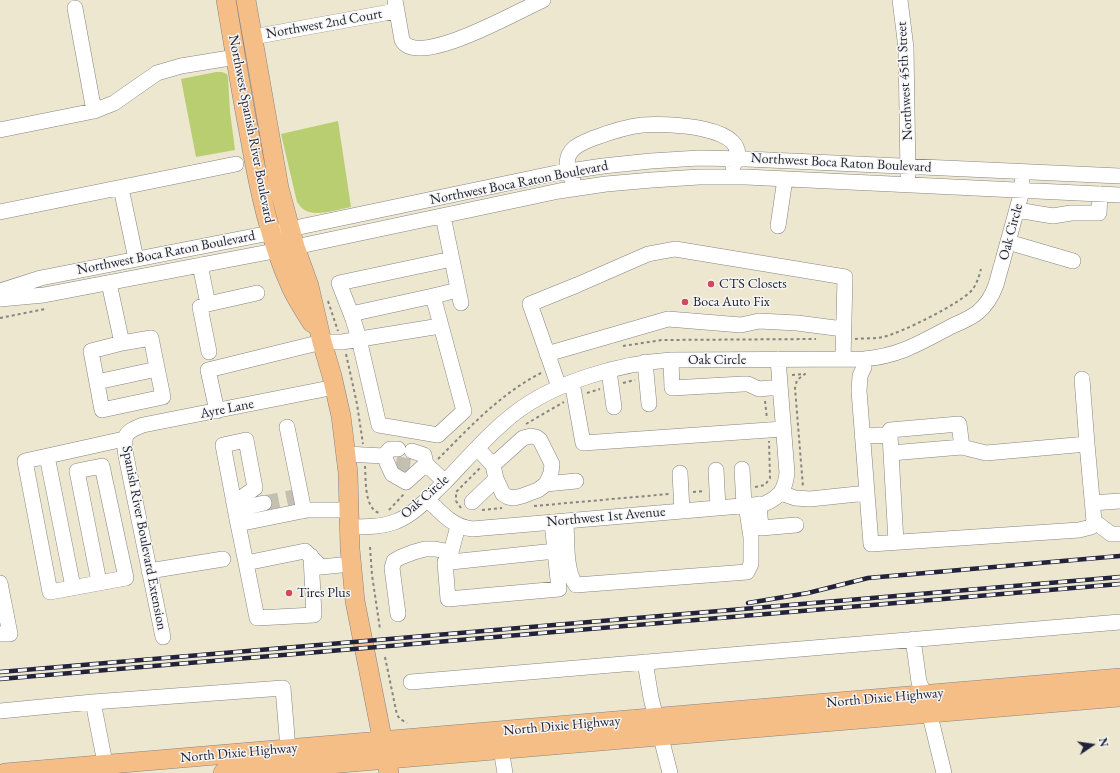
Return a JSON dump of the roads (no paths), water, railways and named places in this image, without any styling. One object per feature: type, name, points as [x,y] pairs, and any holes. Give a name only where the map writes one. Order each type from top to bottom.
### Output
[{"type":"main road","name":"Northwest Spanish River Boulevard","points":[[226,0],[256,172],[271,232],[287,242]]},
{"type":"main road","name":"Northwest Spanish River Boulevard","points":[[246,0],[287,242],[309,286],[341,416],[346,454],[355,601],[388,766]]},
{"type":"main road","name":"North Dixie Highway","points":[[223,773],[388,766],[659,726],[925,695],[1120,678]]},
{"type":"main road","name":"North Dixie Highway","points":[[4,773],[106,769],[383,740],[929,713],[1120,697]]},
{"type":"street","points":[[396,6],[404,44],[410,47],[419,48],[435,47],[478,31],[543,0]]},
{"type":"street","name":"Northwest 45th Street","points":[[900,0],[906,48],[908,186]]},
{"type":"street","name":"Northwest 2nd Court","points":[[252,37],[396,6]]},
{"type":"street","points":[[75,8],[94,112]]},
{"type":"street","points":[[0,130],[94,112],[114,103],[157,73],[181,66],[236,57]]},
{"type":"street","points":[[584,187],[576,182],[568,171],[568,159],[573,148],[616,130],[643,125],[690,127],[709,130],[721,134],[729,139],[735,147],[736,159],[734,165],[720,177]]},
{"type":"street","name":"Northwest Boca Raton Boulevard","points":[[0,298],[44,295],[200,265],[568,171],[603,166],[699,158],[1120,176]]},
{"type":"street","points":[[0,212],[236,164]]},
{"type":"street","name":"Oak Circle","points":[[235,511],[318,510],[349,519],[369,527],[397,521],[427,499],[498,427],[516,412],[536,399],[565,385],[609,371],[645,362],[671,360],[864,359],[886,356],[906,350],[977,313],[992,296],[1022,191],[1022,172]]},
{"type":"street","name":"Northwest Boca Raton Boulevard","points":[[287,242],[442,216],[559,191],[652,180],[720,177],[786,179],[1120,195]]},
{"type":"street","points":[[778,226],[786,179]]},
{"type":"street","points":[[121,188],[136,259]]},
{"type":"street","points":[[1017,210],[1054,216],[1071,213],[1099,213],[1100,194]]},
{"type":"street","points":[[351,314],[432,296],[460,296],[442,216]]},
{"type":"street","name":"Northwest Boca Raton Boulevard","points":[[0,291],[42,278],[271,232]]},
{"type":"street","points":[[1008,242],[1073,261]]},
{"type":"street","points":[[783,429],[583,442],[565,385],[547,354],[530,304],[648,254],[675,249],[845,277],[843,359]]},
{"type":"street","points":[[432,296],[464,411],[438,435],[379,425],[359,339],[339,283],[452,259]]},
{"type":"street","points":[[200,265],[208,304]]},
{"type":"street","points":[[109,283],[122,344]]},
{"type":"street","points":[[209,352],[200,307],[257,293]]},
{"type":"street","points":[[547,354],[668,319],[741,325],[760,321],[797,323],[843,329]]},
{"type":"street","points":[[217,411],[208,370],[322,342],[342,342],[440,326]]},
{"type":"street","points":[[151,338],[163,397],[102,410],[91,351],[122,344],[151,338]]},
{"type":"street","points":[[778,359],[787,473],[784,488],[795,498],[867,493]]},
{"type":"street","points":[[864,359],[864,366],[859,382],[871,544],[1079,530],[1091,527],[1094,521],[1082,378]]},
{"type":"street","points":[[671,360],[672,388],[748,384],[759,389],[764,389],[779,381]]},
{"type":"street","points":[[645,362],[649,404]]},
{"type":"street","points":[[97,382],[157,369]]},
{"type":"street","points":[[609,371],[614,407]]},
{"type":"street","name":"Ayre Lane","points":[[124,439],[128,432],[143,425],[335,387]]},
{"type":"street","points":[[896,542],[890,430],[959,424],[962,447]]},
{"type":"street","points":[[287,428],[297,496],[304,511]]},
{"type":"street","points":[[862,436],[890,435]]},
{"type":"street","points":[[471,508],[492,468],[523,438],[531,436],[540,440],[552,464],[551,474],[546,484],[538,490],[514,498],[508,497],[503,494],[492,468],[477,448]]},
{"type":"street","points":[[77,471],[102,466],[126,578],[50,592],[25,461],[124,439]]},
{"type":"street","name":"Spanish River Boulevard Extension","points":[[124,439],[126,456],[163,637]]},
{"type":"street","points":[[891,453],[962,447],[986,452],[1087,444]]},
{"type":"street","points":[[390,449],[405,450],[424,455],[404,464],[390,449]]},
{"type":"street","points":[[72,451],[99,582]]},
{"type":"street","points":[[346,454],[404,464],[444,482]]},
{"type":"street","points":[[48,456],[73,587]]},
{"type":"street","points":[[742,469],[743,488],[761,528],[796,525]]},
{"type":"street","points":[[716,470],[718,508]]},
{"type":"street","points":[[680,473],[682,511]]},
{"type":"street","points":[[546,484],[576,481]]},
{"type":"street","name":"Northwest 1st Avenue","points":[[458,526],[472,529],[750,505],[774,500],[784,488]]},
{"type":"street","points":[[427,499],[452,523],[458,526],[451,557],[445,562],[448,599],[559,589],[555,551],[559,521]]},
{"type":"street","points":[[1092,503],[1120,501]]},
{"type":"street","points":[[264,504],[235,511],[257,618],[314,615],[311,556]]},
{"type":"street","points":[[559,521],[572,580],[576,585],[715,576],[747,572],[751,564],[750,505]]},
{"type":"street","points":[[1094,521],[1111,534],[1120,534]]},
{"type":"street","points":[[398,614],[392,568],[394,562],[401,557],[424,549],[435,549],[451,557],[555,551]]},
{"type":"street","points":[[246,563],[305,551],[321,566],[341,565]]},
{"type":"street","points":[[149,571],[223,559]]},
{"type":"street","points":[[0,582],[10,634],[0,634]]},
{"type":"street","points":[[411,682],[1120,622]]},
{"type":"street","points":[[913,639],[919,682],[925,695],[944,773]]},
{"type":"street","points":[[645,662],[651,698],[670,773]]},
{"type":"street","points":[[0,711],[93,702],[284,688],[288,749]]},
{"type":"street","points":[[93,702],[106,769]]},
{"type":"street","points":[[501,749],[505,773]]},
{"type":"tunnel","points":[[396,464],[410,466]]},
{"type":"tunnel","points":[[264,503],[294,497]]},
{"type":"railway","points":[[748,603],[808,593],[868,578],[1120,556]]},
{"type":"railway","points":[[0,672],[1120,577]]},
{"type":"railway","points":[[0,679],[1120,584]]},
{"type":"place","name":"CTS Closets","points":[[711,284]]},
{"type":"place","name":"Boca Auto Fix","points":[[685,302]]},
{"type":"place","name":"Tires Plus","points":[[289,593]]}]
